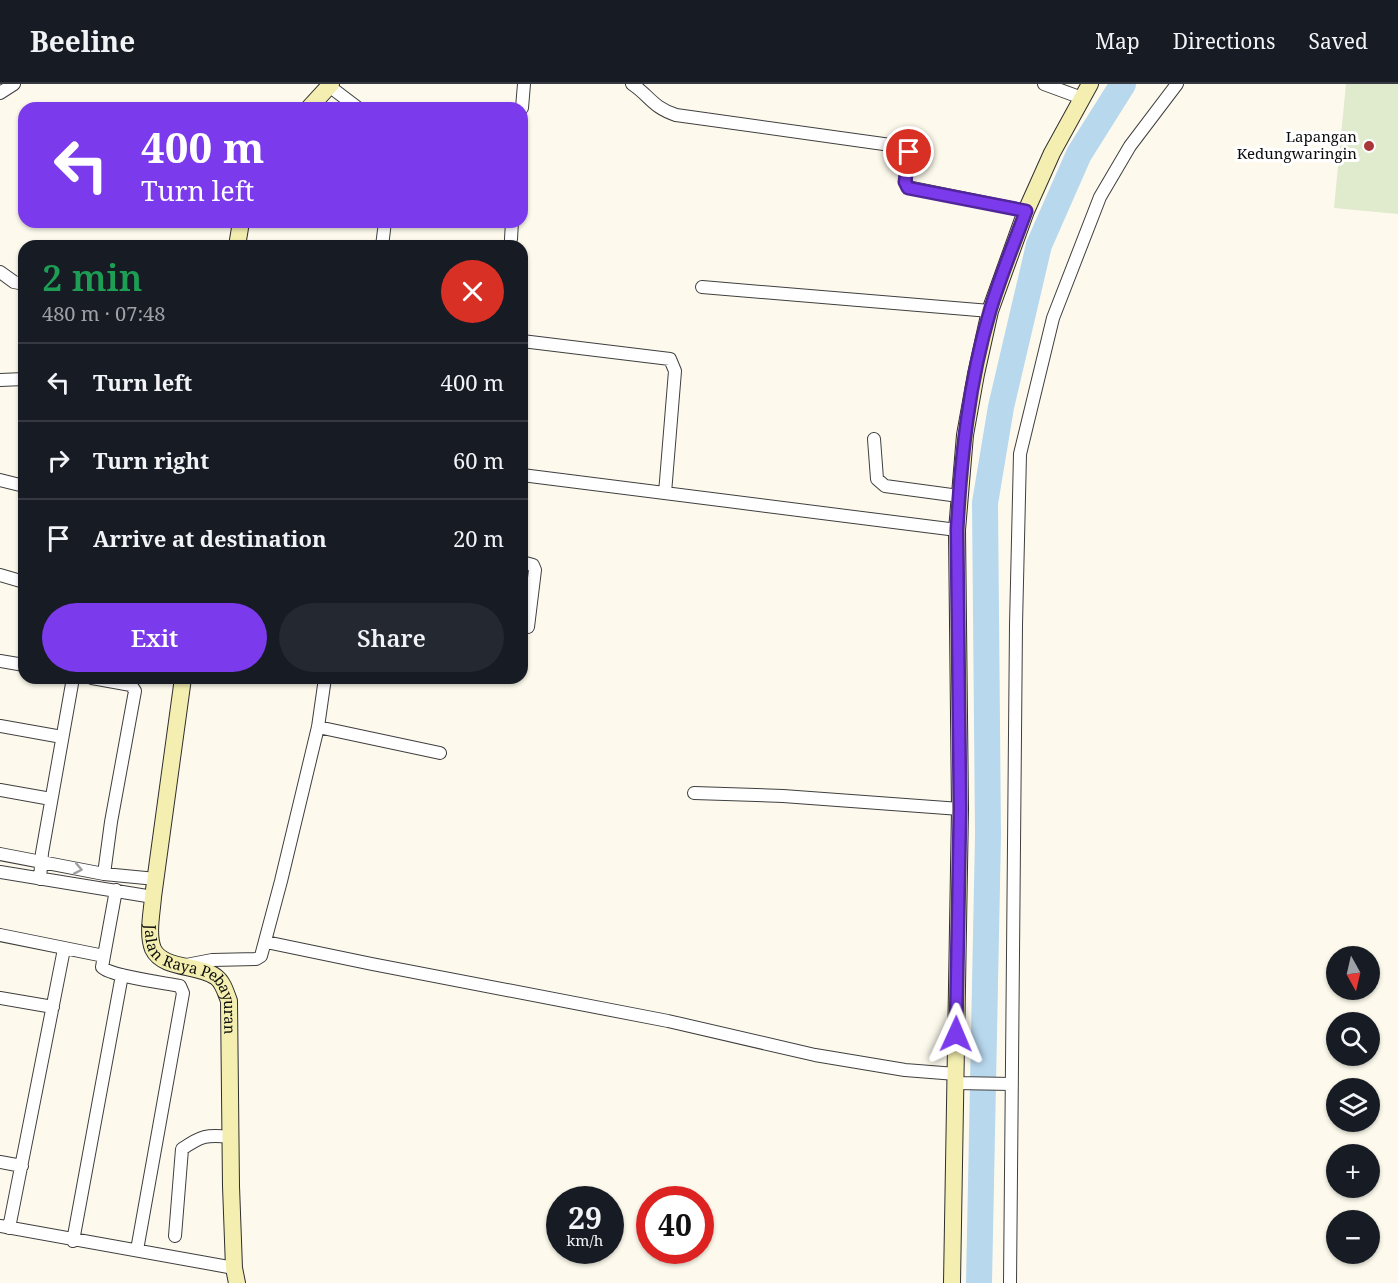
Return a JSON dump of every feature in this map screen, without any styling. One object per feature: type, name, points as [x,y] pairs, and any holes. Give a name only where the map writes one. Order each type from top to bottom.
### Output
[{"type":"street","points":[[0,93],[14,84]]},
{"type":"street","points":[[522,102],[524,84]]},
{"type":"street","points":[[952,1283],[960,809],[957,530],[959,496],[970,404],[990,311],[1026,211],[1052,153],[1086,91],[1044,84]]},
{"type":"street","points":[[1010,1283],[1016,625],[1020,454],[1053,318],[1100,197],[1130,146],[1177,84]]},
{"type":"street","points":[[314,102],[330,85],[351,102]]},
{"type":"street","points":[[634,85],[652,103],[676,115],[905,147],[910,156],[905,182],[908,188],[1026,211]]},
{"type":"street","points":[[511,239],[512,228]]},
{"type":"street","points":[[0,272],[18,283]]},
{"type":"street","points":[[702,287],[990,311]]},
{"type":"street","points":[[528,342],[670,359],[675,371],[665,493]]},
{"type":"street","points":[[0,380],[18,379]]},
{"type":"street","points":[[874,439],[878,479],[885,486],[959,496]]},
{"type":"street","points":[[528,476],[957,530]]},
{"type":"street","points":[[0,480],[18,484]]},
{"type":"street","points":[[528,564],[533,565],[535,570],[528,627]]},
{"type":"street","points":[[0,575],[18,580]]},
{"type":"street","points":[[0,661],[18,664]]},
{"type":"street","points":[[40,879],[51,799],[72,684]]},
{"type":"street","points":[[104,874],[135,691],[131,685],[125,684]]},
{"type":"street","name":"Jalan Raya Pebayuran","points":[[182,684],[153,897],[151,930],[153,949],[159,956],[178,966],[203,970],[217,978],[225,989],[229,1001],[230,1137],[236,1276]]},
{"type":"street","points":[[178,966],[212,960],[256,959],[261,956],[318,727],[324,684]]},
{"type":"street","points":[[0,726],[62,737]]},
{"type":"street","points":[[318,727],[440,753]]},
{"type":"street","points":[[0,790],[51,799]]},
{"type":"street","points":[[694,793],[793,797],[960,809]]},
{"type":"street","points":[[0,854],[104,874],[156,879]]},
{"type":"street","points":[[0,872],[153,897]]},
{"type":"street","points":[[116,890],[102,967],[105,971],[180,986],[183,993],[137,1250]]},
{"type":"street","points":[[0,935],[104,956]]},
{"type":"street","points":[[266,942],[668,1020],[815,1055],[957,1080],[1012,1084]]},
{"type":"street","points":[[64,949],[21,1167],[5,1227],[73,1241],[137,1250],[236,1276]]},
{"type":"street","points":[[73,1241],[122,975]]},
{"type":"street","points":[[0,998],[53,1007]]},
{"type":"street","points":[[175,1236],[182,1149],[198,1138],[212,1134],[230,1137]]},
{"type":"street","points":[[0,1162],[21,1167]]},
{"type":"green space","name":"Lapangan Kedungwaringin","points":[[1346,84],[1398,84],[1398,214],[1334,208]]},
{"type":"waterway","points":[[979,1283],[988,835],[985,503],[1001,407],[1039,245],[1079,154],[1123,84]]},
{"type":"place","name":"Lapangan Kedungwaringin","points":[[1369,146]]},
{"type":"route","points":[[909,152],[905,182],[908,188],[1026,211],[990,311],[970,404],[959,496],[957,530],[960,809],[956,1034]]}]
